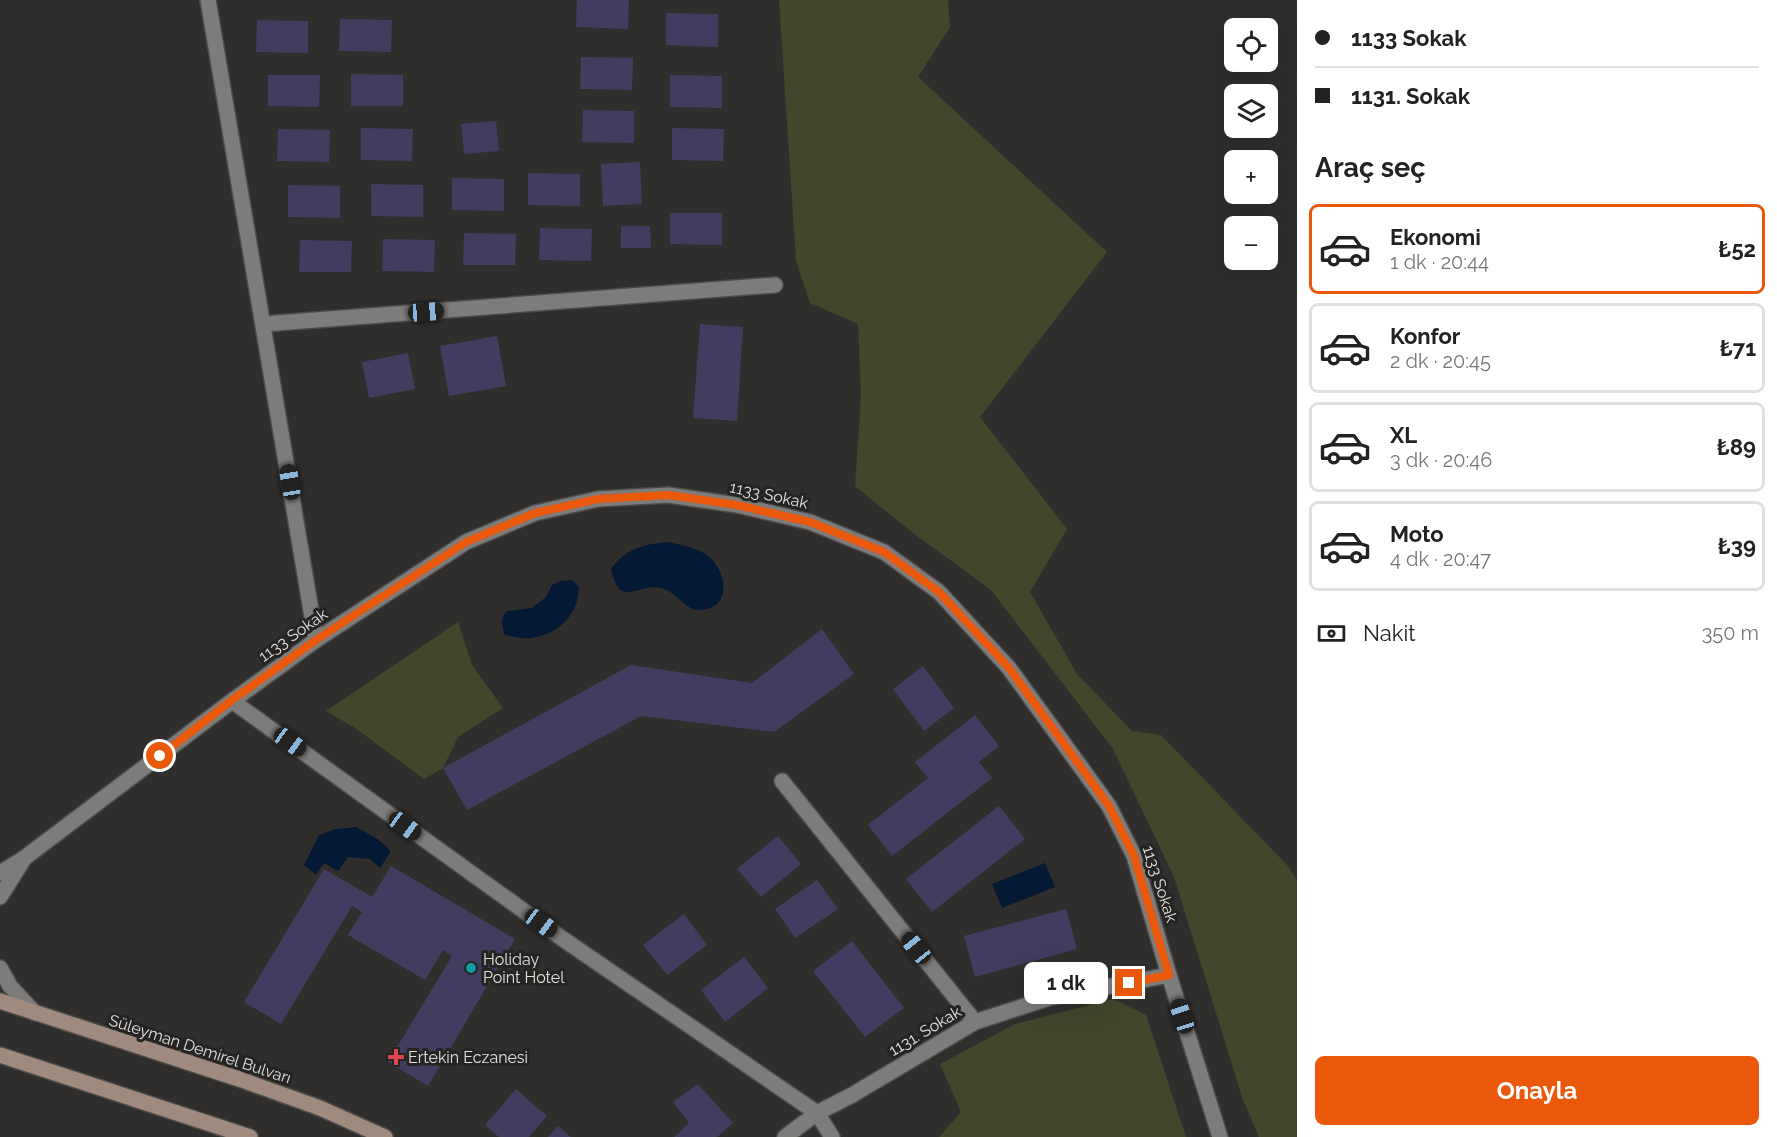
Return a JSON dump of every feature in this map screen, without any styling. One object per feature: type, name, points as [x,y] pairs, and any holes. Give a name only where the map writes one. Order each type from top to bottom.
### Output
[{"type":"main road","name":"Süleyman Demirel Bulvarı","points":[[0,1001],[239,1079],[320,1108],[385,1137]]},
{"type":"main road","points":[[0,1055],[250,1137]]},
{"type":"street","points":[[208,0],[316,640]]},
{"type":"street","points":[[263,324],[775,285]]},
{"type":"street","name":"1133 Sokak","points":[[0,873],[23,859],[232,700],[316,640],[466,542],[535,513],[598,499],[668,495],[737,505],[810,522],[884,552],[939,592],[1009,668],[1109,806],[1134,856],[1220,1137]]},
{"type":"street","points":[[232,700],[560,937],[817,1113],[832,1137]]},
{"type":"street","points":[[782,781],[975,1022]]},
{"type":"street","points":[[0,897],[23,859]]},
{"type":"street","points":[[0,968],[10,986],[35,1013]]},
{"type":"street","name":"1131. Sokak","points":[[785,1137],[817,1113],[852,1095],[975,1022],[1049,998],[1169,975]]},
{"type":"green space","points":[[779,0],[948,0],[950,27],[918,77],[1107,252],[980,417],[1067,529],[1030,592],[1077,674],[1132,731],[1161,735],[1288,866],[1297,880],[1297,1137],[1259,1137],[1243,1100],[1174,877],[1113,749],[991,590],[909,530],[855,486],[861,396],[858,324],[810,303],[796,261]]},
{"type":"green space","points":[[458,622],[472,665],[503,708],[458,737],[443,768],[424,779],[355,728],[326,711]]},
{"type":"green space","points":[[1113,999],[1146,1015],[1186,1137],[939,1137],[961,1112],[940,1064],[1015,1024]]},
{"type":"water","points":[[668,542],[699,550],[714,563],[723,579],[724,588],[718,603],[711,608],[700,610],[690,607],[661,588],[652,587],[630,592],[619,589],[611,569],[623,556],[636,548]]},
{"type":"water","points":[[572,580],[579,587],[576,605],[565,622],[558,628],[532,638],[504,634],[502,619],[507,611],[532,608],[546,597],[552,585]]},
{"type":"water","points":[[356,827],[378,839],[391,851],[380,868],[370,859],[348,857],[338,871],[324,863],[316,875],[304,865],[319,835],[336,829]]},
{"type":"water","points":[[1045,863],[1055,887],[1002,908],[992,884]]},
{"type":"building","points":[[577,0],[629,0],[628,29],[576,27]]},
{"type":"building","points":[[666,13],[718,14],[718,47],[666,45]]},
{"type":"building","points":[[340,19],[392,20],[391,52],[339,51]]},
{"type":"building","points":[[257,20],[308,21],[308,53],[256,52]]},
{"type":"building","points":[[581,57],[633,58],[632,90],[580,89]]},
{"type":"building","points":[[351,74],[403,75],[403,106],[351,106]]},
{"type":"building","points":[[268,75],[320,75],[319,107],[268,106]]},
{"type":"building","points":[[670,75],[722,76],[722,108],[670,107]]},
{"type":"building","points":[[583,110],[634,111],[634,143],[582,142]]},
{"type":"building","points":[[496,121],[499,151],[464,154],[461,124]]},
{"type":"building","points":[[361,128],[413,129],[412,161],[361,160]]},
{"type":"building","points":[[672,128],[724,129],[723,161],[672,160]]},
{"type":"building","points":[[278,129],[330,130],[329,162],[277,161]]},
{"type":"building","points":[[640,162],[642,204],[603,206],[601,164]]},
{"type":"building","points":[[528,173],[580,174],[580,206],[528,205]]},
{"type":"building","points":[[452,178],[504,179],[504,211],[452,210]]},
{"type":"building","points":[[371,184],[423,185],[423,217],[371,216]]},
{"type":"building","points":[[288,185],[340,186],[340,218],[288,217]]},
{"type":"building","points":[[670,213],[722,213],[722,245],[670,244]]},
{"type":"building","points":[[621,226],[650,226],[651,248],[621,248]]},
{"type":"building","points":[[540,228],[592,229],[591,261],[539,260]]},
{"type":"building","points":[[464,233],[516,234],[515,265],[463,265]]},
{"type":"building","points":[[383,239],[435,240],[434,272],[382,271]]},
{"type":"building","points":[[300,240],[352,241],[351,272],[299,272]]},
{"type":"building","points":[[700,324],[743,327],[737,421],[693,418]]},
{"type":"building","points":[[497,336],[506,386],[449,396],[440,346]]},
{"type":"building","points":[[408,353],[415,389],[369,398],[362,362]]},
{"type":"building","points":[[822,629],[854,674],[774,732],[641,716],[467,810],[443,768],[631,665],[752,683]]},
{"type":"building","points":[[923,666],[954,708],[924,731],[893,689]]},
{"type":"building","points":[[975,715],[999,746],[979,762],[992,778],[892,856],[868,825],[928,778],[915,762]]},
{"type":"building","points":[[999,806],[1025,839],[932,912],[906,879]]},
{"type":"building","points":[[778,836],[801,864],[761,897],[737,869]]},
{"type":"building","name":"Holiday Point Hotel","points":[[391,866],[515,939],[428,1086],[388,1062],[452,956],[443,950],[425,980],[348,935],[362,912],[352,906],[281,1024],[244,1002],[324,869],[372,897]]},
{"type":"building","points":[[817,880],[838,909],[795,938],[775,909]]},
{"type":"building","points":[[1066,909],[1077,949],[975,977],[964,936]]},
{"type":"building","points":[[684,914],[707,945],[667,975],[643,945]]},
{"type":"building","points":[[852,941],[904,1008],[865,1037],[813,971]]},
{"type":"building","points":[[744,957],[768,988],[725,1022],[701,990]]},
{"type":"building","points":[[698,1084],[733,1123],[717,1137],[674,1137],[689,1123],[673,1102]]},
{"type":"building","points":[[516,1089],[547,1116],[529,1137],[499,1137],[485,1125]]},
{"type":"building","points":[[558,1126],[571,1137],[548,1137]]},
{"type":"place","name":"Holiday Point Hotel","points":[[471,968]]},
{"type":"place","name":"Ertekin Eczanesi","points":[[396,1057]]},
{"type":"route","points":[[160,756],[232,700],[316,640],[466,542],[535,513],[598,499],[668,495],[737,505],[810,522],[884,552],[939,592],[1009,668],[1109,806],[1134,856],[1169,975],[1129,983]]}]
